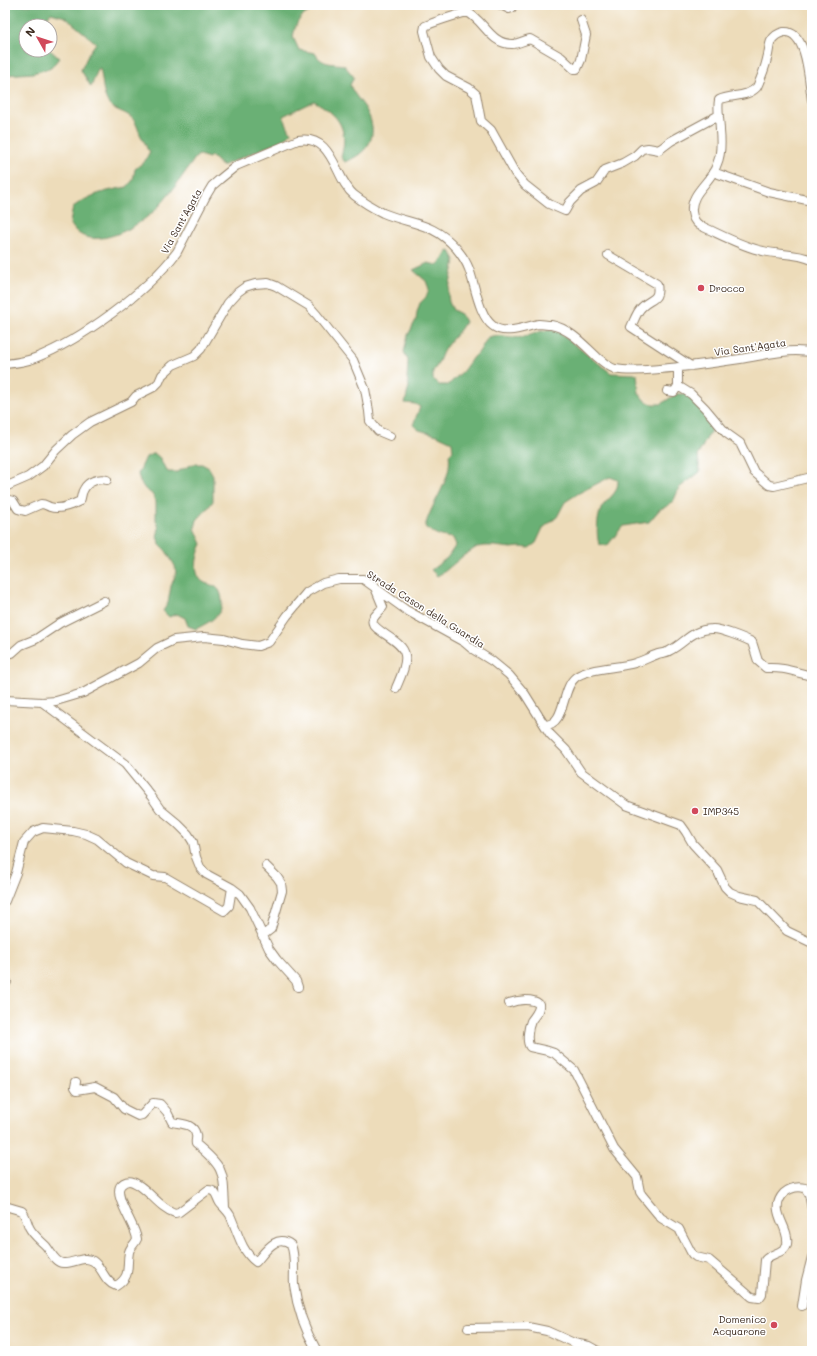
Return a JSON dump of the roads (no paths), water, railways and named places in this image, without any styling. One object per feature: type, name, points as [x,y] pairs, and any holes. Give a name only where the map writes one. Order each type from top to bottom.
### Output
[{"type":"street","points":[[501,5],[509,9],[512,8],[513,5]]},
{"type":"street","points":[[581,20],[586,35],[581,60],[577,69],[574,70],[561,57],[530,39],[513,44],[502,42],[493,37],[478,20],[467,12],[425,26],[424,31],[431,57],[439,69],[446,76],[469,88],[476,94],[481,121],[491,130],[515,173],[526,185],[549,204],[565,211],[570,202],[581,191],[596,183],[605,170],[623,163],[635,156],[642,149],[648,148],[659,150],[671,141],[719,115]]},
{"type":"street","points":[[812,100],[804,50],[798,39],[792,34],[785,32],[778,34],[771,41],[767,59],[755,90],[743,95],[719,100],[720,150],[717,165],[694,199],[692,207],[695,222],[741,245],[764,251],[799,256],[812,260]]},
{"type":"street","name":"Via Sant'Agata","points":[[5,364],[23,362],[50,351],[78,336],[102,320],[160,273],[177,252],[212,186],[236,166],[298,140],[305,139],[313,140],[320,144],[331,156],[346,185],[353,194],[361,200],[384,213],[426,226],[443,236],[455,247],[468,268],[488,322],[493,326],[503,330],[519,329],[539,324],[553,326],[566,331],[606,364],[616,369],[640,370],[690,366],[796,351],[812,352]]},
{"type":"street","points":[[713,172],[769,192],[812,201]]},
{"type":"street","points":[[608,255],[657,284],[659,291],[656,297],[642,307],[630,327],[690,366]]},
{"type":"street","points":[[5,487],[28,477],[43,466],[56,450],[90,422],[131,402],[136,396],[154,387],[159,382],[162,375],[173,365],[194,356],[201,349],[228,303],[238,292],[245,287],[268,282],[309,306],[317,314],[353,360],[365,390],[370,421],[378,431],[390,436]]},
{"type":"street","points":[[667,391],[674,392],[678,386],[678,367]]},
{"type":"street","points":[[678,386],[691,394],[726,433],[740,443],[754,472],[768,485],[774,486],[812,477]]},
{"type":"street","points":[[5,499],[13,501],[18,508],[25,511],[41,504],[58,508],[75,504],[80,501],[86,485],[103,479],[106,480]]},
{"type":"street","name":"Strada Cason della Guardia","points":[[5,700],[42,702],[56,701],[87,691],[139,663],[156,648],[174,640],[209,637],[258,646],[269,642],[306,592],[323,583],[339,579],[363,579],[376,590],[406,610],[458,638],[504,670],[525,694],[550,734],[566,750],[581,772],[626,805],[681,826],[693,844],[717,870],[725,887],[730,892],[739,896],[757,900],[787,931],[812,943]]},
{"type":"street","points":[[376,590],[383,607],[372,622],[375,627],[399,644],[405,654],[401,676],[396,688]]},
{"type":"street","points":[[5,655],[12,653],[21,645],[36,639],[60,623],[104,601]]},
{"type":"street","points":[[545,725],[550,725],[553,723],[561,713],[565,692],[575,677],[588,672],[616,668],[635,663],[668,652],[678,646],[693,633],[711,629],[719,629],[752,642],[758,661],[766,668],[790,669],[812,676]]},
{"type":"street","points":[[42,702],[125,764],[160,809],[188,834],[193,842],[196,858],[200,867],[206,874],[240,894],[247,903],[269,949],[296,981],[298,987]]},
{"type":"street","points":[[5,901],[16,873],[24,842],[33,832],[43,828],[73,831],[86,834],[97,839],[126,863],[153,876],[165,877],[224,911],[229,906],[232,888]]},
{"type":"street","points":[[262,936],[270,929],[282,891],[281,883],[266,866]]},
{"type":"street","points":[[509,1003],[514,1001],[533,1001],[540,1004],[540,1008],[532,1020],[529,1028],[528,1045],[530,1047],[548,1050],[554,1053],[574,1070],[614,1149],[636,1177],[642,1195],[656,1210],[661,1218],[679,1229],[692,1254],[696,1257],[709,1260],[754,1298],[759,1298],[762,1294],[765,1260],[772,1254],[782,1250],[787,1243],[787,1237],[779,1214],[779,1204],[782,1197],[787,1191],[793,1188],[805,1188],[809,1194],[812,1209]]},
{"type":"street","points":[[76,1082],[75,1087],[77,1090],[95,1087],[110,1095],[124,1109],[138,1116],[142,1115],[153,1103],[160,1104],[167,1112],[172,1122],[182,1123],[192,1129],[196,1135],[196,1144],[210,1156],[222,1171],[225,1208]]},
{"type":"street","points":[[5,1206],[22,1210],[30,1229],[52,1255],[60,1262],[64,1263],[84,1258],[90,1260],[96,1263],[107,1280],[116,1286],[122,1282],[126,1276],[130,1248],[138,1239],[119,1193],[119,1188],[123,1183],[130,1181],[134,1182],[166,1209],[175,1213],[179,1212],[208,1190],[213,1190],[216,1192],[219,1202],[225,1208],[242,1244],[250,1257],[256,1262],[268,1247],[275,1242],[286,1242],[291,1245],[294,1259],[293,1272],[295,1288],[304,1322],[317,1351]]},
{"type":"street","points":[[802,1306],[806,1280],[812,1257]]},
{"type":"street","points":[[468,1328],[528,1327],[547,1331],[574,1343],[589,1346],[598,1351]]},
{"type":"place","name":"Drocco","points":[[701,288]]},
{"type":"place","name":"IMP345","points":[[695,811]]},
{"type":"place","name":"Domenico Acquarone","points":[[774,1325]]}]
